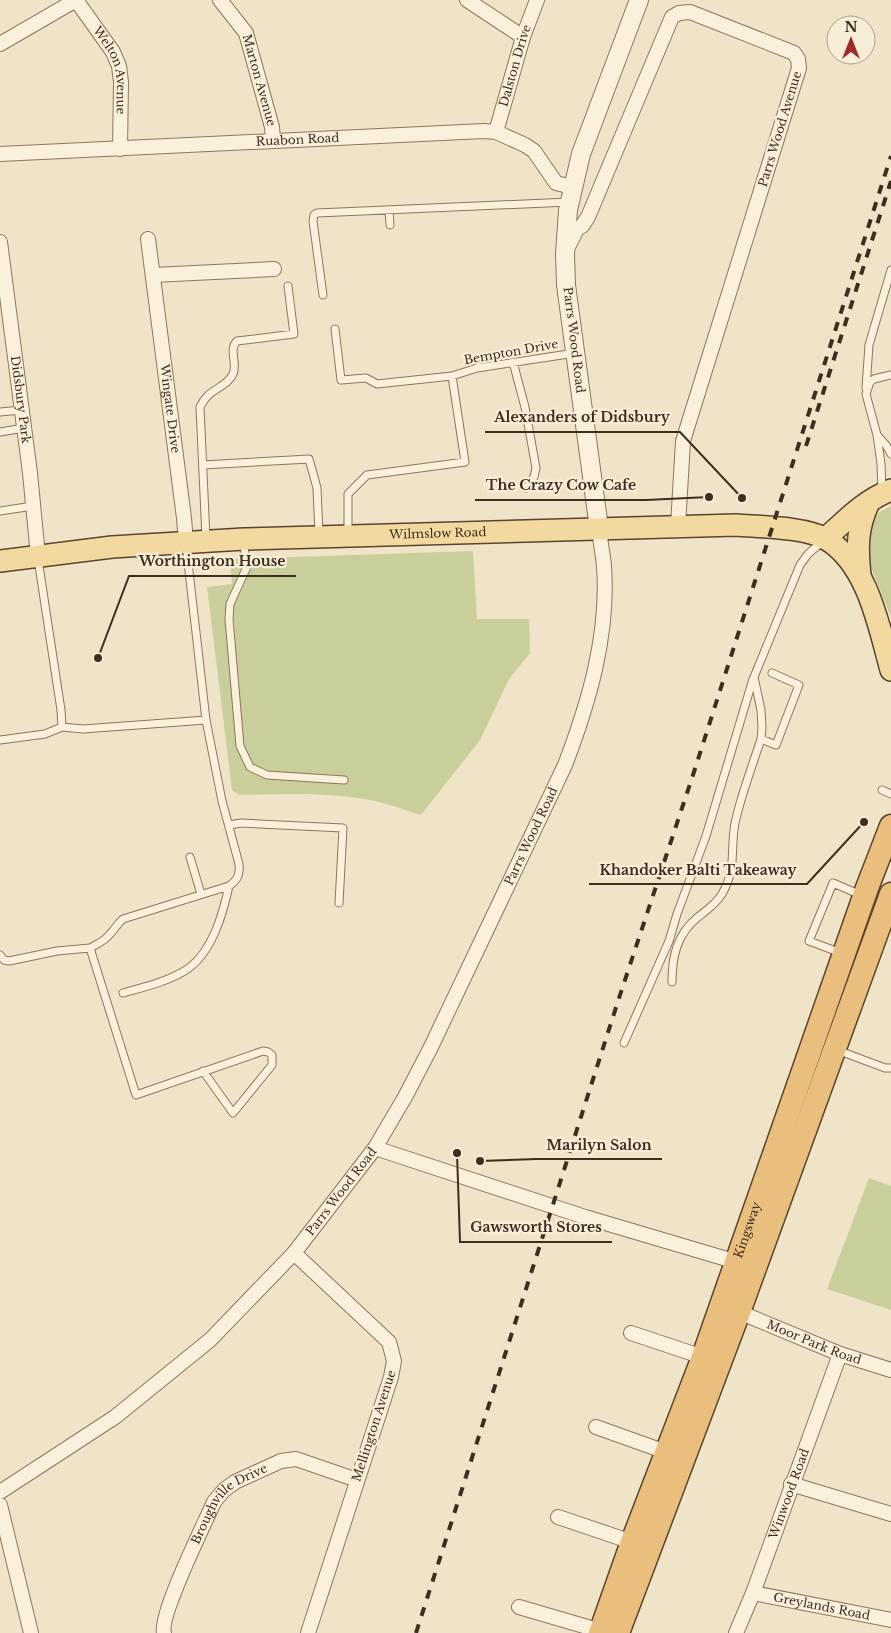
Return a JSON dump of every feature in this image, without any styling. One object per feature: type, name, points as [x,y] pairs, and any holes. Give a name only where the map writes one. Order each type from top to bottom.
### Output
[{"type":"highway","name":"Kingsway","points":[[606,1632],[632,1542],[703,1357],[844,954],[891,826]]},
{"type":"highway","name":"Kingsway","points":[[606,1632],[739,1312],[891,894]]},
{"type":"main road","name":"Wilmslow Road","points":[[881,495],[859,528],[857,547],[860,574],[886,640],[891,670]]},
{"type":"main road","points":[[826,539],[881,495]]},
{"type":"main road","name":"Wilmslow Road","points":[[0,561],[103,548],[244,539],[736,525],[780,528],[804,532],[826,539],[841,551],[860,574]]},
{"type":"street","points":[[0,44],[76,0]]},
{"type":"street","name":"Welton Avenue","points":[[76,0],[113,52],[119,66],[121,82],[120,149]]},
{"type":"street","name":"Marton Avenue","points":[[220,0],[246,33],[272,126],[274,140]]},
{"type":"street","points":[[467,0],[523,37]]},
{"type":"street","name":"Dalston Drive","points":[[496,132],[523,37],[537,0]]},
{"type":"street","name":"Parrs Wood Road","points":[[0,1492],[115,1417],[210,1340],[294,1253],[375,1148],[405,1098],[565,765],[579,728],[595,670],[601,637],[604,568],[566,285],[565,254],[571,195],[580,154],[639,0]]},
{"type":"street","name":"Parrs Wood Avenue","points":[[565,254],[577,229],[582,226],[588,217],[672,17],[679,13],[690,12],[794,53],[798,59],[799,68],[683,441],[678,526]]},
{"type":"street","name":"Ruabon Road","points":[[0,154],[484,131],[496,132],[516,140],[534,151],[556,183],[571,195]]},
{"type":"street","name":"Wingate Drive","points":[[148,240],[196,542]]},
{"type":"street","name":"Didsbury Park","points":[[0,242],[38,556]]},
{"type":"street","points":[[153,275],[274,269]]},
{"type":"street","points":[[375,1148],[585,1217],[736,1262]]},
{"type":"street","name":"Mellington Avenue","points":[[294,1253],[389,1342],[394,1361],[391,1378],[356,1480],[308,1633]]},
{"type":"street","name":"Moor Park Road","points":[[739,1312],[840,1354],[891,1370]]},
{"type":"street","points":[[631,1333],[703,1357]]},
{"type":"street","name":"Winwood Road","points":[[736,1633],[840,1354]]},
{"type":"street","points":[[596,1427],[666,1452]]},
{"type":"street","name":"Broughville Drive","points":[[164,1633],[164,1619],[170,1602],[214,1502],[224,1490],[235,1482],[282,1462],[296,1459],[356,1480]]},
{"type":"street","points":[[791,1484],[891,1514]]},
{"type":"street","points":[[0,1505],[31,1633]]},
{"type":"street","points":[[558,1517],[632,1542]]},
{"type":"street","name":"Greylands Road","points":[[752,1593],[891,1620]]},
{"type":"street","points":[[519,1607],[606,1632]]},
{"type":"lane","points":[[323,295],[313,221],[314,215],[320,212],[389,210],[571,195]]},
{"type":"lane","points":[[389,210],[390,225]]},
{"type":"lane","points":[[881,495],[883,474],[866,394],[868,345],[891,270]]},
{"type":"lane","points":[[0,955],[4,960],[9,961],[57,951],[90,948],[110,936],[116,924],[124,919],[229,886],[240,872],[222,801],[206,720],[196,542],[203,465],[200,407],[210,392],[226,383],[232,376],[235,369],[233,348],[237,341],[294,334],[288,286]]},
{"type":"lane","name":"Bempton Drive","points":[[335,329],[341,380],[366,378],[377,384],[452,376],[477,368],[575,353]]},
{"type":"lane","points":[[513,362],[525,407],[536,468],[534,477],[526,488]]},
{"type":"lane","points":[[866,394],[870,382],[884,375],[891,375]]},
{"type":"lane","name":"Bempton Drive","points":[[348,535],[348,494],[367,475],[465,462],[452,376]]},
{"type":"lane","points":[[0,412],[21,410]]},
{"type":"lane","points":[[0,432],[24,428]]},
{"type":"lane","points":[[876,435],[886,445],[891,454]]},
{"type":"lane","points":[[203,465],[309,460],[317,488],[319,536]]},
{"type":"lane","points":[[0,511],[33,506]]},
{"type":"lane","points":[[244,539],[246,568],[243,579],[230,604],[229,618],[238,726],[243,754],[250,767],[267,775],[344,780]]},
{"type":"lane","points":[[624,1043],[669,941],[706,836],[754,676],[800,565],[808,554],[826,539]]},
{"type":"lane","points":[[38,556],[62,727]]},
{"type":"lane","points":[[761,740],[776,745],[799,686],[772,673]]},
{"type":"lane","points":[[672,982],[673,961],[682,935],[686,928],[712,907],[726,887],[732,866],[735,822],[761,740],[761,710],[754,676]]},
{"type":"lane","points":[[0,740],[45,734],[62,727],[82,729],[206,720]]},
{"type":"lane","points":[[882,790],[891,794]]},
{"type":"lane","points":[[229,825],[241,823],[343,828],[339,903]]},
{"type":"lane","points":[[190,857],[201,894]]},
{"type":"lane","points":[[844,954],[809,941],[833,883],[865,896]]},
{"type":"lane","points":[[124,993],[168,978],[188,968],[200,957],[217,928],[229,886]]},
{"type":"lane","points":[[90,948],[136,1095],[203,1071],[262,1051],[268,1052],[274,1060],[233,1114],[203,1071]]},
{"type":"lane","points":[[834,1048],[885,1068],[891,1068]]},
{"type":"green space","points":[[891,506],[891,617],[862,545],[874,515]]},
{"type":"green space","points":[[473,551],[477,619],[529,619],[530,653],[509,679],[480,740],[421,815],[383,803],[354,797],[304,794],[239,795],[232,790],[207,587],[232,584],[230,559]]},
{"type":"green space","points":[[869,1178],[891,1186],[891,1310],[827,1289]]},
{"type":"railway","points":[[416,1633],[891,156]]},
{"type":"railway","points":[[806,446],[891,181]]},
{"type":"place","name":"The Crazy Cow Cafe","points":[[709,497]]},
{"type":"place","name":"Alexanders of Didsbury","points":[[742,498]]},
{"type":"place","name":"Worthington House","points":[[98,658]]},
{"type":"place","name":"Khandoker Balti Takeaway","points":[[864,822]]},
{"type":"place","name":"Gawsworth Stores","points":[[457,1153]]},
{"type":"place","name":"Marilyn Salon","points":[[480,1161]]}]
